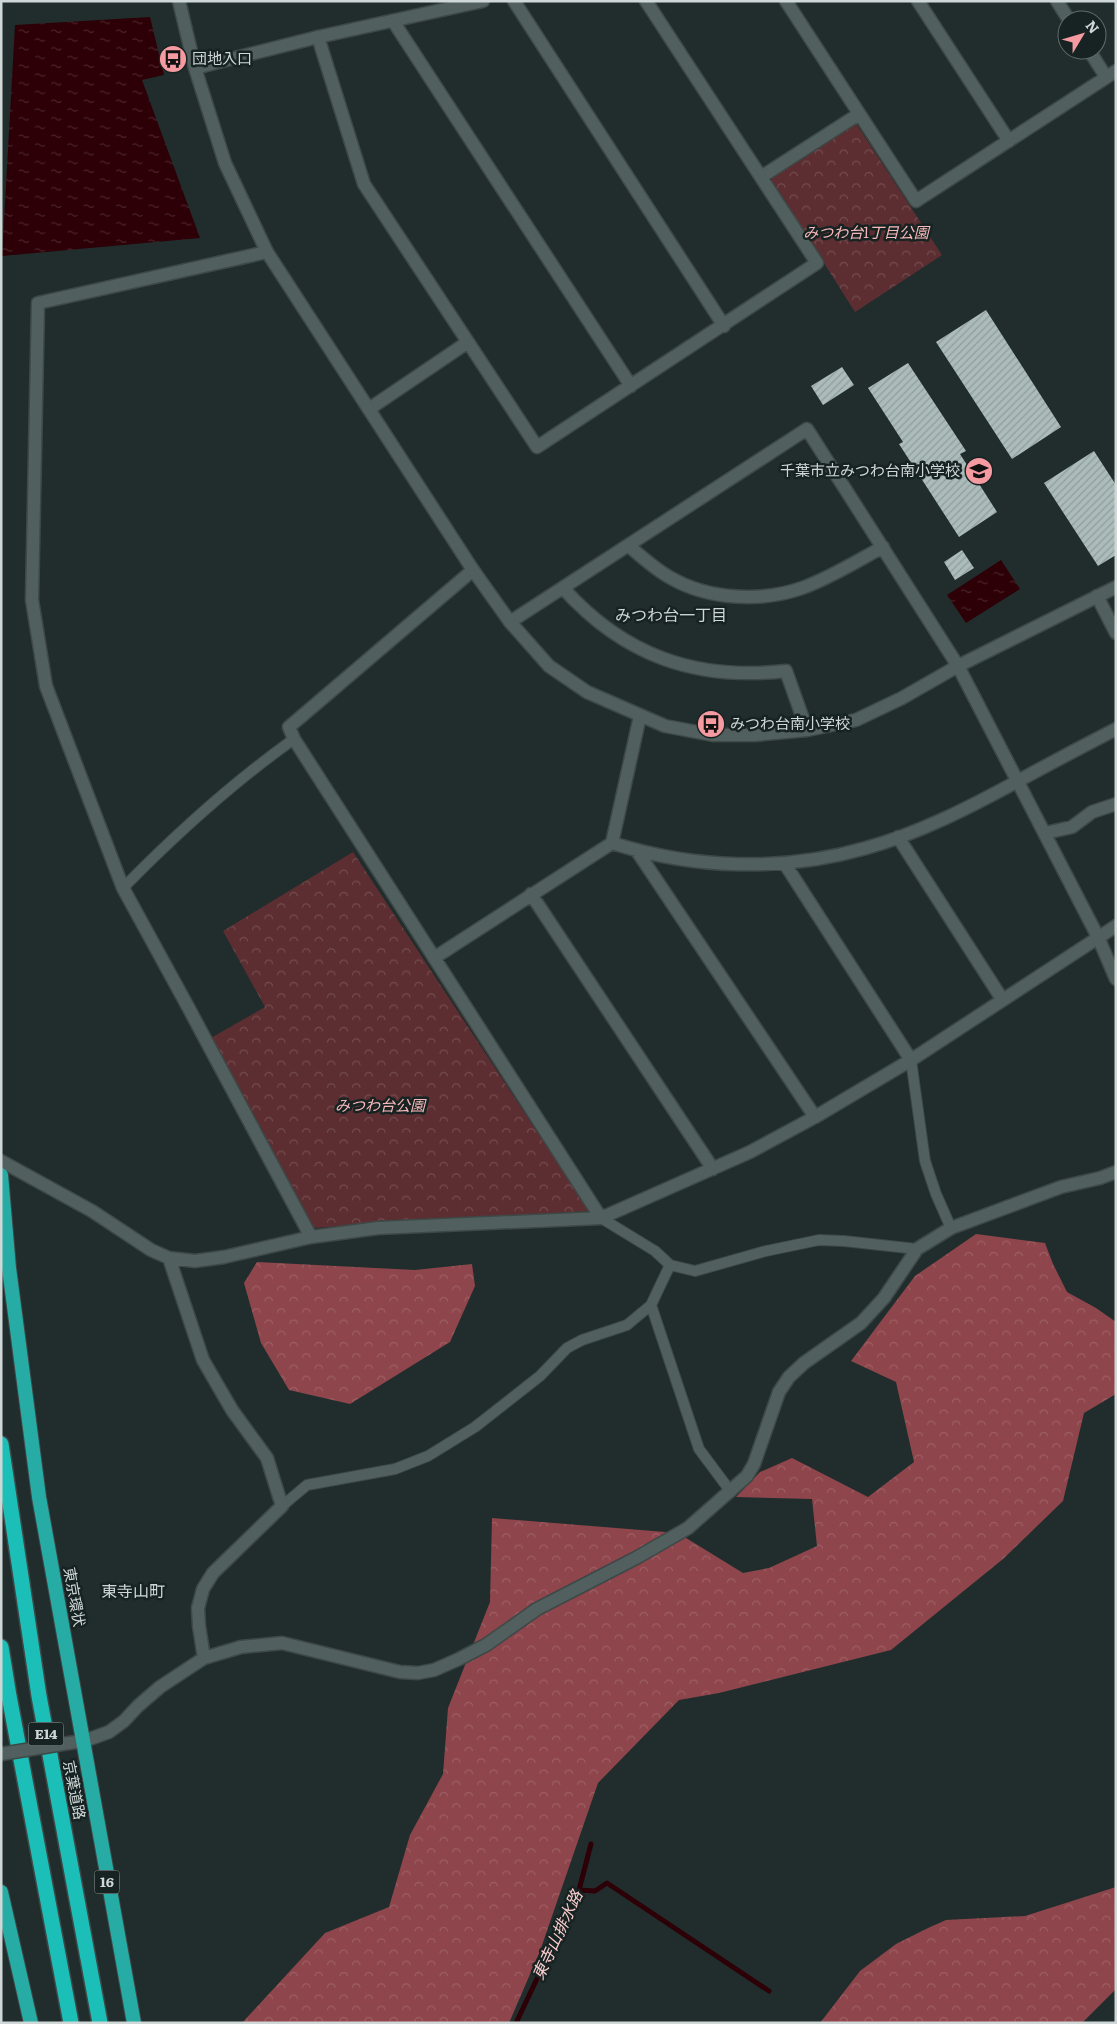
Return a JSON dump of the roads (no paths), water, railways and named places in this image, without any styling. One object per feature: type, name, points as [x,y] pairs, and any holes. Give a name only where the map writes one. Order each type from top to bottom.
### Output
[{"type":"highway","name":"東京環状","points":[[1,1175],[8,1268],[39,1497],[134,2023]]},
{"type":"highway","name":"京葉道路","points":[[1,1444],[39,1696],[100,2023]]},
{"type":"highway","name":"E14","points":[[1,1646],[71,2023]]},
{"type":"highway","points":[[1,1663],[9,1696]]},
{"type":"highway","points":[[1,1892],[31,2023]]},
{"type":"street","points":[[179,1],[195,68],[226,163],[266,252],[473,570],[510,622],[549,666],[587,692],[665,726],[713,735],[755,735],[806,730],[856,720],[902,698],[958,666],[1116,587]]},
{"type":"street","points":[[195,68],[318,37],[483,1]]},
{"type":"street","points":[[514,1],[724,326]]},
{"type":"street","points":[[318,37],[364,184],[536,447],[724,326],[817,263],[646,1]]},
{"type":"street","points":[[786,1],[916,201],[1111,74],[1098,60]]},
{"type":"street","points":[[918,1],[1009,141]]},
{"type":"street","points":[[393,21],[631,386]]},
{"type":"street","points":[[761,177],[859,114]]},
{"type":"street","points":[[266,252],[38,303],[32,600],[46,686],[123,888],[311,1237]]},
{"type":"street","points":[[369,409],[468,342]]},
{"type":"street","points":[[510,622],[807,429],[884,547],[958,666],[1019,780],[1098,937],[1116,979]]},
{"type":"street","points":[[629,546],[653,567],[673,580],[701,590],[753,597],[780,594],[802,588],[884,547]]},
{"type":"street","points":[[473,570],[289,727],[294,739],[601,1218]]},
{"type":"street","points":[[563,588],[597,622],[626,641],[656,656],[686,666],[724,673],[756,674],[786,671],[806,730]]},
{"type":"street","points":[[1097,596],[1116,633]]},
{"type":"street","points":[[434,958],[612,843],[640,716]]},
{"type":"street","points":[[612,843],[637,851],[692,861],[733,864],[785,864],[865,849],[898,838],[966,809],[1116,729]]},
{"type":"street","points":[[1045,833],[1072,827],[1092,812],[1116,804]]},
{"type":"street","points":[[898,838],[1002,999]]},
{"type":"street","points":[[637,851],[815,1117]]},
{"type":"street","points":[[785,864],[911,1060]]},
{"type":"street","points":[[531,894],[713,1168]]},
{"type":"street","points":[[1,1161],[92,1211],[151,1250],[169,1258],[195,1261],[224,1258],[311,1237],[378,1228],[601,1218],[750,1152],[815,1117],[911,1060],[1116,926]]},
{"type":"street","points":[[1,1754],[84,1741],[109,1732],[124,1721],[160,1687],[204,1658],[241,1647],[282,1643],[400,1672],[418,1673],[434,1670],[486,1645],[537,1608],[636,1558],[688,1528],[731,1492],[747,1476],[754,1464],[779,1392],[789,1377],[804,1363],[861,1323],[884,1298],[917,1249],[951,1228],[1061,1187],[1100,1178],[1116,1172]]},
{"type":"street","points":[[169,1258],[202,1360],[232,1410],[267,1458],[282,1506],[213,1573],[203,1589],[198,1608],[204,1658]]},
{"type":"lane","points":[[123,888],[165,845],[259,764],[294,739]]},
{"type":"lane","points":[[911,1060],[925,1161],[936,1194],[951,1228]]},
{"type":"lane","points":[[601,1218],[655,1251],[670,1266],[695,1271],[766,1251],[819,1240],[917,1249]]},
{"type":"lane","points":[[282,1506],[307,1485],[395,1469],[428,1456],[475,1427],[540,1376],[567,1348],[582,1340],[627,1324],[650,1305],[670,1266]]},
{"type":"lane","points":[[650,1305],[699,1449],[731,1492]]},
{"type":"water","points":[[150,17],[164,75],[142,80],[200,238],[2,256],[15,25]]},
{"type":"water","points":[[1001,560],[1020,589],[966,623],[947,595]]},
{"type":"waterway","name":"東寺山排水路","points":[[516,2023],[579,1890],[591,1844]]},
{"type":"waterway","points":[[579,1890],[595,1891],[607,1883],[769,1991]]},
{"type":"place","name":"団地入口","points":[[173,59]]},
{"type":"place","name":"千葉市立みつわ台南小学校","points":[[979,471]]},
{"type":"place","name":"みつわ台南小学校","points":[[711,724]]},
{"type":"district","name":"みつわ台一丁目","points":[[671,615]]},
{"type":"district","name":"東寺山町","points":[[133,1591]]},
{"type":"park label","name":"みつわ台1丁目公園","points":[[866,233]]},
{"type":"park label","name":"みつわ台公園","points":[[380,1106]]}]
